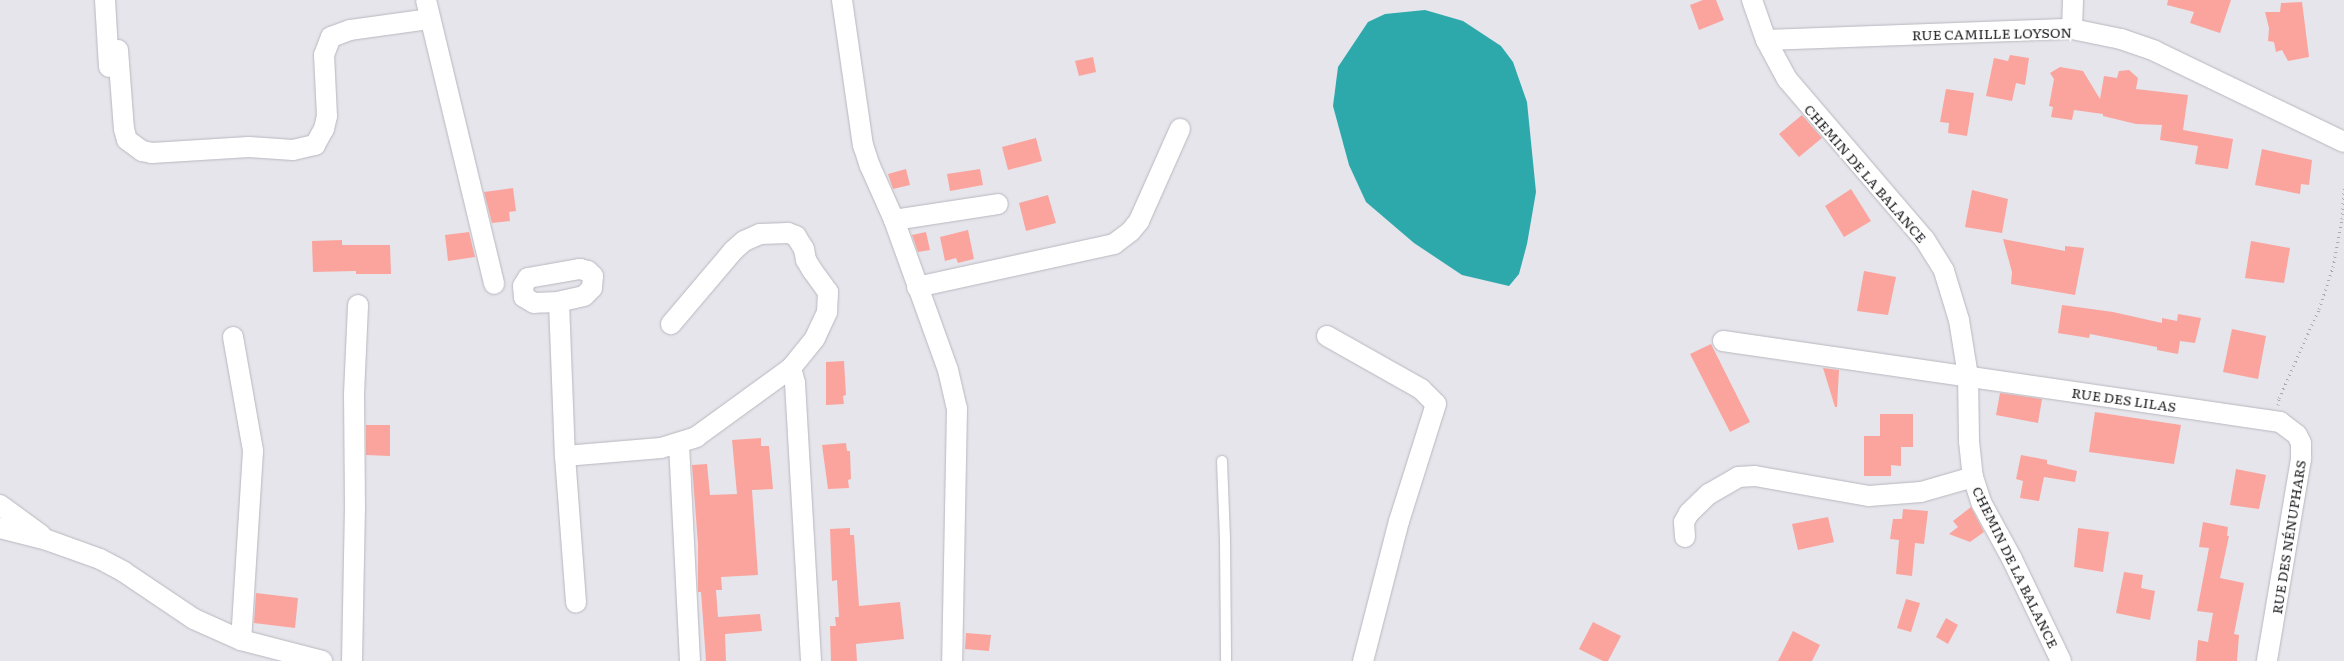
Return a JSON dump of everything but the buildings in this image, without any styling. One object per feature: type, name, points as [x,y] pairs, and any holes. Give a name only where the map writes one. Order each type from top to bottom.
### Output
[{"type":"street","points":[[105,0],[113,136]]},
{"type":"street","points":[[842,0],[864,145],[870,166],[894,220],[948,370],[957,408],[952,661]]},
{"type":"street","name":"CHEMIN DE LA BALANCE","points":[[1752,0],[1766,40],[1787,79],[1925,240],[1944,271],[1957,312],[1968,376],[1969,441],[1973,476],[1982,504],[2012,559],[2061,661]]},
{"type":"street","points":[[2072,29],[2073,0]]},
{"type":"street","points":[[118,50],[124,129],[127,140],[142,151],[152,154],[249,147],[293,150],[315,145],[324,129],[327,116],[324,55],[331,37],[428,9],[494,284]]},
{"type":"street","name":"RUE CAMILLE LOYSON","points":[[1766,40],[2072,29],[2121,39],[2155,50],[2344,142]]},
{"type":"street","points":[[917,287],[1114,244],[1131,231],[1139,221],[1180,129]]},
{"type":"street","points":[[894,220],[998,204]]},
{"type":"street","points":[[565,456],[661,448],[679,444],[696,437],[792,368],[815,338],[829,302],[828,292],[806,260],[800,242],[788,233],[760,234],[744,241],[671,324]]},
{"type":"street","points":[[559,302],[565,456],[576,603]]},
{"type":"street","points":[[352,661],[354,394],[358,305]]},
{"type":"street","points":[[1327,336],[1421,389],[1436,404],[1399,521],[1363,661]]},
{"type":"street","points":[[233,337],[253,451],[253,480],[241,640]]},
{"type":"street","name":"RUE DES LILAS","points":[[1723,341],[2280,422]]},
{"type":"street","points":[[792,368],[795,383],[811,661]]},
{"type":"street","name":"RUE DES NÉNUPHARS","points":[[2267,661],[2301,459],[2301,443],[2297,435],[2280,422]]},
{"type":"street","points":[[679,444],[690,661]]},
{"type":"street","points":[[1685,537],[1684,522],[1689,513],[1710,494],[1738,477],[1755,476],[1869,496],[1921,492],[1973,476]]},
{"type":"street","points":[[0,506],[47,540]]},
{"type":"street","points":[[0,528],[47,540],[100,559],[124,572],[194,618],[241,640],[322,661]]},
{"type":"lane","points":[[1222,461],[1226,661]]},
{"type":"path","points":[[2280,422],[2279,398],[2319,309],[2333,267],[2342,219],[2344,188]]},
{"type":"water","points":[[1425,10],[1463,21],[1501,46],[1513,62],[1527,102],[1536,192],[1527,244],[1519,274],[1509,286],[1462,275],[1414,243],[1366,202],[1349,165],[1333,106],[1338,67],[1368,22],[1385,14]]}]
